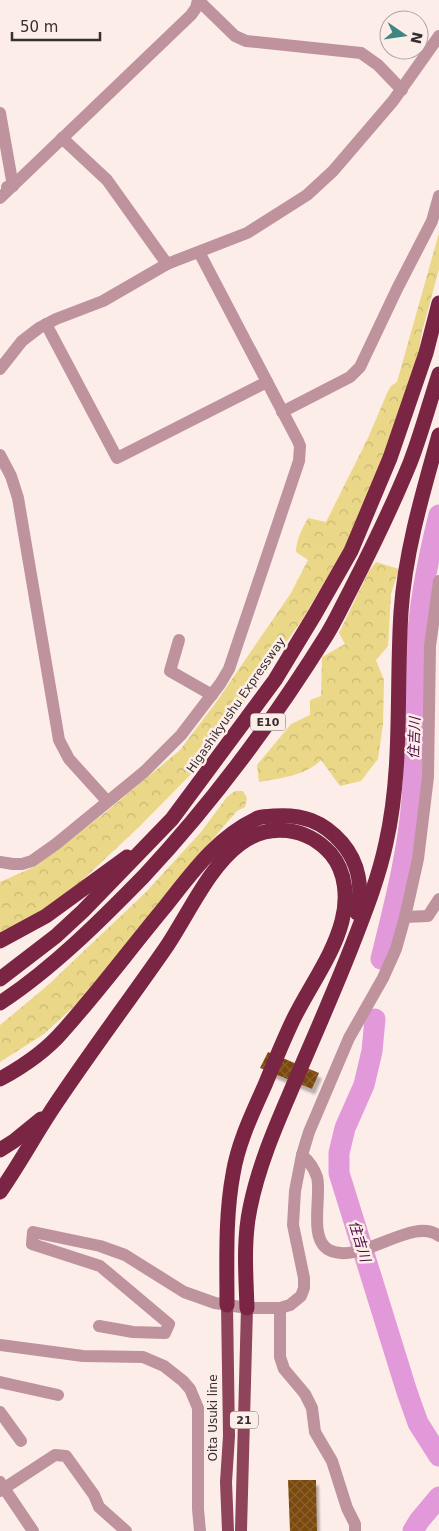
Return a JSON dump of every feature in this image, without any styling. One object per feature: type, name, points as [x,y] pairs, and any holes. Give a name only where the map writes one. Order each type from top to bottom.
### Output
[{"type":"highway","name":"Higashikyushu Expressway","points":[[0,979],[83,912],[172,819],[274,680],[351,551],[390,458],[426,353],[439,303]]},
{"type":"highway","name":"E10","points":[[0,1002],[64,954],[130,890],[193,822],[234,770],[270,719],[327,635],[371,551],[410,462],[439,374]]},
{"type":"highway","points":[[247,1308],[246,1254],[249,1210],[258,1174],[272,1134],[340,977],[372,894],[386,842],[395,781],[401,610],[409,556],[439,435]]},
{"type":"highway","points":[[0,1079],[27,1064],[62,1033],[196,868],[220,842],[258,818],[290,815],[313,820],[332,832],[350,852],[358,872],[361,897],[340,977]]},
{"type":"highway","points":[[0,941],[46,916],[85,888],[172,819]]},
{"type":"highway","points":[[0,1192],[52,1110],[168,944],[211,877],[231,852],[255,836],[278,829],[305,834],[322,844],[336,860],[344,881],[345,905],[336,941],[294,1018],[244,1132],[233,1174],[227,1227],[226,1305]]},
{"type":"highway","points":[[0,1150],[52,1110]]},
{"type":"main road","name":"Oita Usuki line","points":[[226,1305],[229,1436],[226,1482],[228,1531]]},
{"type":"main road","name":"21","points":[[241,1531],[247,1308]]},
{"type":"street","points":[[0,198],[194,11],[198,0],[235,36],[246,41],[361,53],[378,65],[402,90]]},
{"type":"street","points":[[0,369],[22,341],[46,324],[103,301],[167,264],[247,233],[313,190],[333,171],[402,90],[439,36]]},
{"type":"street","points":[[0,113],[13,186]]},
{"type":"street","points":[[62,138],[107,180],[167,264]]},
{"type":"street","points":[[0,188],[13,186]]},
{"type":"street","points":[[282,412],[350,377],[360,367],[397,288],[432,221],[439,196]]},
{"type":"street","points":[[0,862],[13,864],[32,862],[56,844],[144,772],[170,748],[212,695],[229,669],[299,461],[300,446],[199,252]]},
{"type":"street","points":[[46,324],[117,458],[267,382]]},
{"type":"street","points":[[0,455],[11,476],[18,498],[59,740],[69,759],[107,801]]},
{"type":"street","points":[[99,1326],[133,1332],[165,1333],[168,1324],[100,1266],[32,1244],[33,1232],[100,1246],[126,1255],[184,1292],[226,1305],[247,1308],[280,1308],[290,1306],[301,1296],[304,1288],[304,1278],[293,1225],[295,1191],[302,1155],[309,1132],[349,1038],[383,978],[393,956],[405,917],[418,858],[428,777],[439,581]]},
{"type":"street","points":[[179,640],[170,671],[212,695]]},
{"type":"street","points":[[405,917],[428,916],[439,899]]},
{"type":"street","points":[[302,1155],[309,1161],[317,1176],[317,1225],[320,1239],[327,1250],[339,1253],[356,1252],[418,1230],[436,1233],[439,1236]]},
{"type":"street","points":[[280,1308],[280,1357],[284,1368],[305,1394],[312,1408],[315,1432],[332,1460],[347,1508],[355,1524],[355,1531]]},
{"type":"street","points":[[0,1345],[83,1356],[143,1357],[164,1366],[183,1381],[190,1389],[198,1408],[198,1508],[200,1531]]},
{"type":"street","points":[[0,1382],[58,1395]]},
{"type":"street","points":[[0,1412],[21,1441]]},
{"type":"street","points":[[32,1531],[1,1487],[55,1455],[66,1456],[94,1495],[99,1507],[126,1531]]},
{"type":"green space","points":[[439,233],[439,269],[422,332],[418,355],[401,412],[348,543],[302,620],[199,766],[140,826],[58,903],[0,936],[0,882],[36,866],[106,812],[180,750],[217,701],[291,593],[308,560],[296,552],[296,548],[308,518],[326,522],[368,438],[388,391],[397,382]]},
{"type":"green space","points":[[376,562],[399,569],[391,594],[388,646],[376,660],[384,680],[383,724],[378,759],[361,781],[340,786],[321,760],[308,770],[300,773],[259,782],[257,765],[291,724],[310,715],[310,700],[321,696],[322,657],[345,644],[339,633],[369,571]]},
{"type":"green space","points":[[235,791],[243,791],[247,798],[245,807],[237,811],[223,827],[81,1000],[44,1034],[0,1062],[0,1025],[47,986],[146,892],[201,832],[227,797]]},
{"type":"building","points":[[268,1052],[319,1073],[312,1089],[260,1068]]},
{"type":"building","points":[[288,1480],[316,1480],[317,1531],[290,1531]]},
{"type":"waterway","name":"住吉川","points":[[381,959],[400,879],[410,819],[419,622],[427,568],[439,515]]},
{"type":"waterway","name":"住吉川","points":[[375,1019],[372,1051],[364,1085],[345,1128],[339,1153],[339,1173],[407,1392],[418,1423],[439,1456]]},
{"type":"waterway","name":"住吉川","points":[[413,1531],[439,1497]]}]
